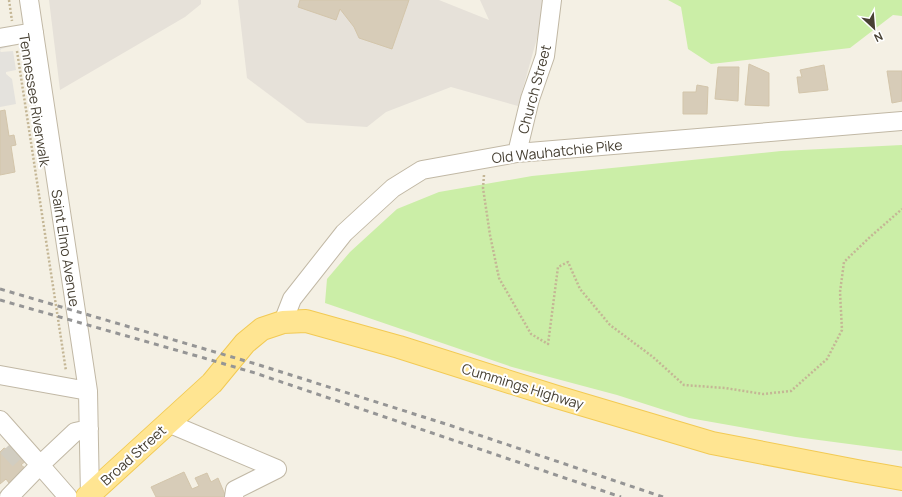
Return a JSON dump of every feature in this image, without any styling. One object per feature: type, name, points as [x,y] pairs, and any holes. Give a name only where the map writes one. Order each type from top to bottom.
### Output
[{"type":"main road","name":"Cummings Highway","points":[[174,418],[212,383],[245,343],[262,329],[283,322],[306,321],[399,347],[549,395],[712,443],[902,479]]},
{"type":"main road","name":"Broad Street","points":[[89,496],[174,418]]},
{"type":"street","name":"Saint Elmo Avenue","points":[[29,0],[88,391],[89,496]]},
{"type":"street","name":"Church Street","points":[[517,153],[530,99],[545,56],[552,0]]},
{"type":"street","points":[[7,37],[34,32]]},
{"type":"street","name":"Old Wauhatchie Pike","points":[[283,322],[292,299],[344,234],[393,188],[422,170],[517,153],[902,121]]},
{"type":"street","points":[[0,378],[88,391]]},
{"type":"street","points":[[174,418],[278,469],[234,494]]},
{"type":"street","points":[[0,420],[32,464],[68,497]]},
{"type":"street","points":[[9,497],[32,464],[75,432],[89,429]]},
{"type":"path","name":"Tennessee Riverwalk","points":[[9,0],[7,37],[69,387]]},
{"type":"path","points":[[486,158],[483,188],[490,235],[499,278],[531,334],[548,344],[558,267],[568,262],[580,290],[610,325],[653,357],[684,384],[726,388],[763,394],[791,390],[827,359],[842,330],[840,292],[844,262],[902,209]]},
{"type":"shaded area","points":[[49,0],[201,0],[201,4],[185,17],[60,90]]},
{"type":"shaded area","points":[[238,0],[439,0],[489,20],[480,0],[544,0],[541,24],[518,106],[451,87],[386,112],[367,127],[307,123],[247,78]]},
{"type":"shaded area","points":[[9,29],[12,46],[1,49],[0,51],[0,31]]},
{"type":"shaded area","points":[[0,51],[13,51],[16,70],[6,72],[6,74],[12,79],[16,104],[0,107]]},
{"type":"green space","points":[[668,0],[902,0],[902,16],[893,15],[850,48],[711,64],[688,49],[681,7]]},
{"type":"green space","points":[[902,145],[902,451],[796,437],[689,418],[617,395],[512,367],[325,303],[327,279],[350,252],[397,209],[439,192],[532,176],[781,151]]},
{"type":"building","points":[[300,0],[409,0],[392,49],[359,38],[354,27],[340,9],[336,20],[298,7]]},
{"type":"building","points":[[749,64],[769,73],[769,106],[745,105]]},
{"type":"building","points":[[824,65],[828,90],[799,93],[797,77],[802,77],[800,70]]},
{"type":"building","points":[[718,67],[739,67],[738,101],[715,99]]},
{"type":"building","points":[[887,71],[902,71],[902,101],[892,103]]},
{"type":"building","points":[[697,85],[708,87],[707,114],[683,114],[683,92],[696,92]]},
{"type":"building","points":[[5,110],[9,136],[14,135],[16,145],[11,146],[15,172],[0,175],[0,111]]},
{"type":"building","points":[[14,441],[29,458],[21,465],[25,468],[9,483],[6,479],[0,484],[0,452],[4,448],[6,449]]},
{"type":"building","points":[[184,472],[192,489],[199,486],[195,478],[207,473],[211,482],[218,478],[226,497],[156,497],[151,487]]},
{"type":"tunnel","points":[[7,447],[23,464]]},
{"type":"railway","points":[[0,289],[256,364],[449,425],[663,497]]},
{"type":"railway","points":[[0,300],[255,373],[621,497]]}]
